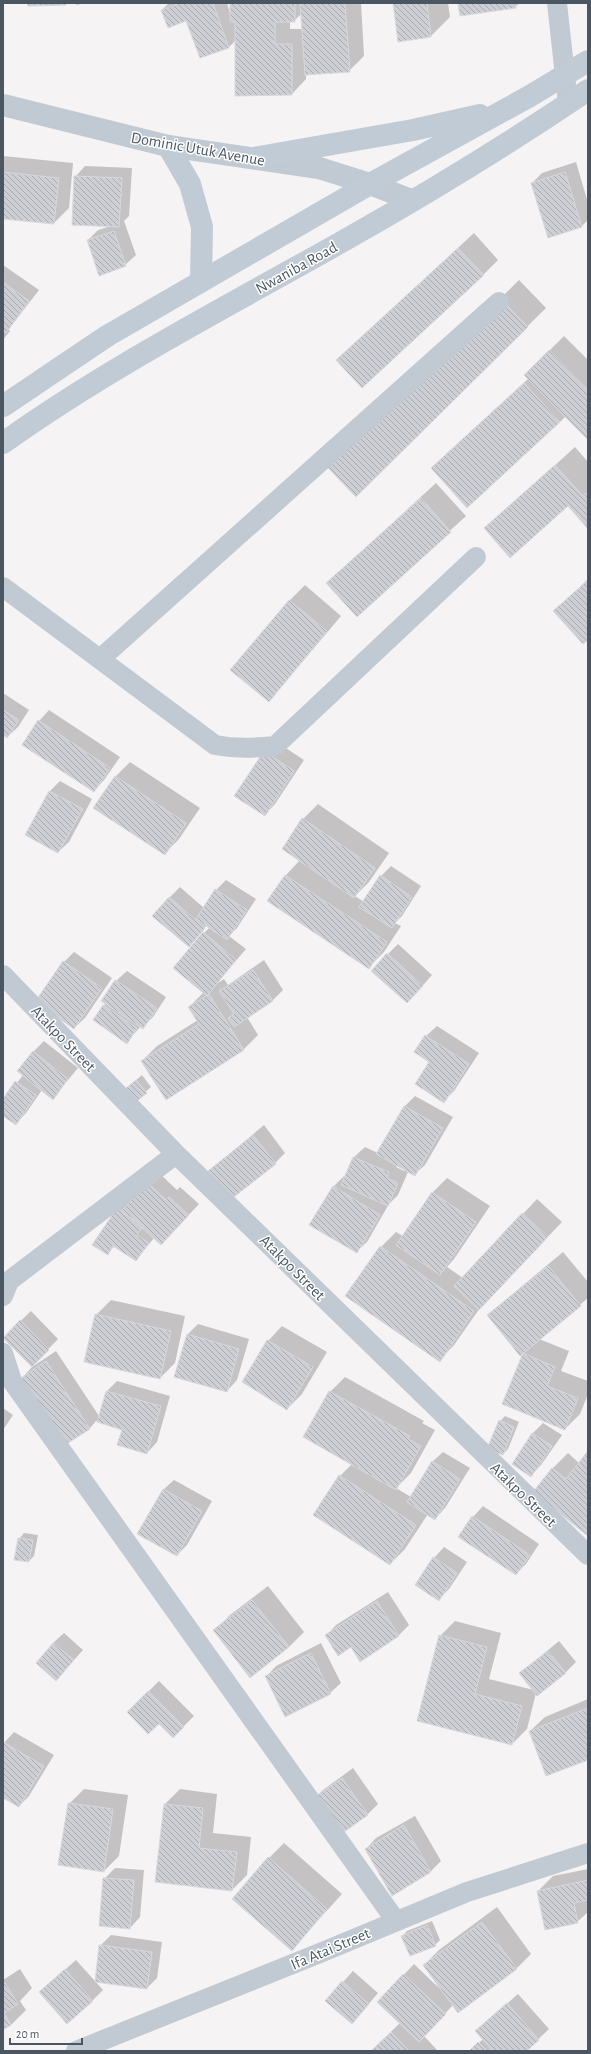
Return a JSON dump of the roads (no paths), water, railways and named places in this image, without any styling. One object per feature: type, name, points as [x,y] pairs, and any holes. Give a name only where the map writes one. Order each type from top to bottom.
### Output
[{"type":"main road","points":[[3,406],[107,336],[370,184],[564,76],[588,60]]},
{"type":"main road","name":"Nwaniba Road","points":[[3,443],[64,403],[188,327],[347,239],[588,90]]},
{"type":"main road","points":[[253,158],[413,130],[506,109]]},
{"type":"main road","points":[[168,146],[190,184],[202,227],[201,281]]},
{"type":"street","points":[[557,3],[568,103]]},
{"type":"street","name":"Dominic Utuk Avenue","points":[[3,106],[168,146],[319,168],[370,184],[411,200]]},
{"type":"street","points":[[100,659],[499,302]]},
{"type":"street","points":[[3,587],[215,744],[233,748],[275,746],[476,557]]},
{"type":"street","name":"Atakpo Street","points":[[3,975],[176,1154],[588,1555]]},
{"type":"street","points":[[3,1296],[9,1281],[176,1154]]},
{"type":"street","points":[[3,1353],[12,1381],[396,1921]]},
{"type":"street","name":"Ifa Atai Street","points":[[76,2051],[306,1959],[467,1892],[588,1853]]}]
